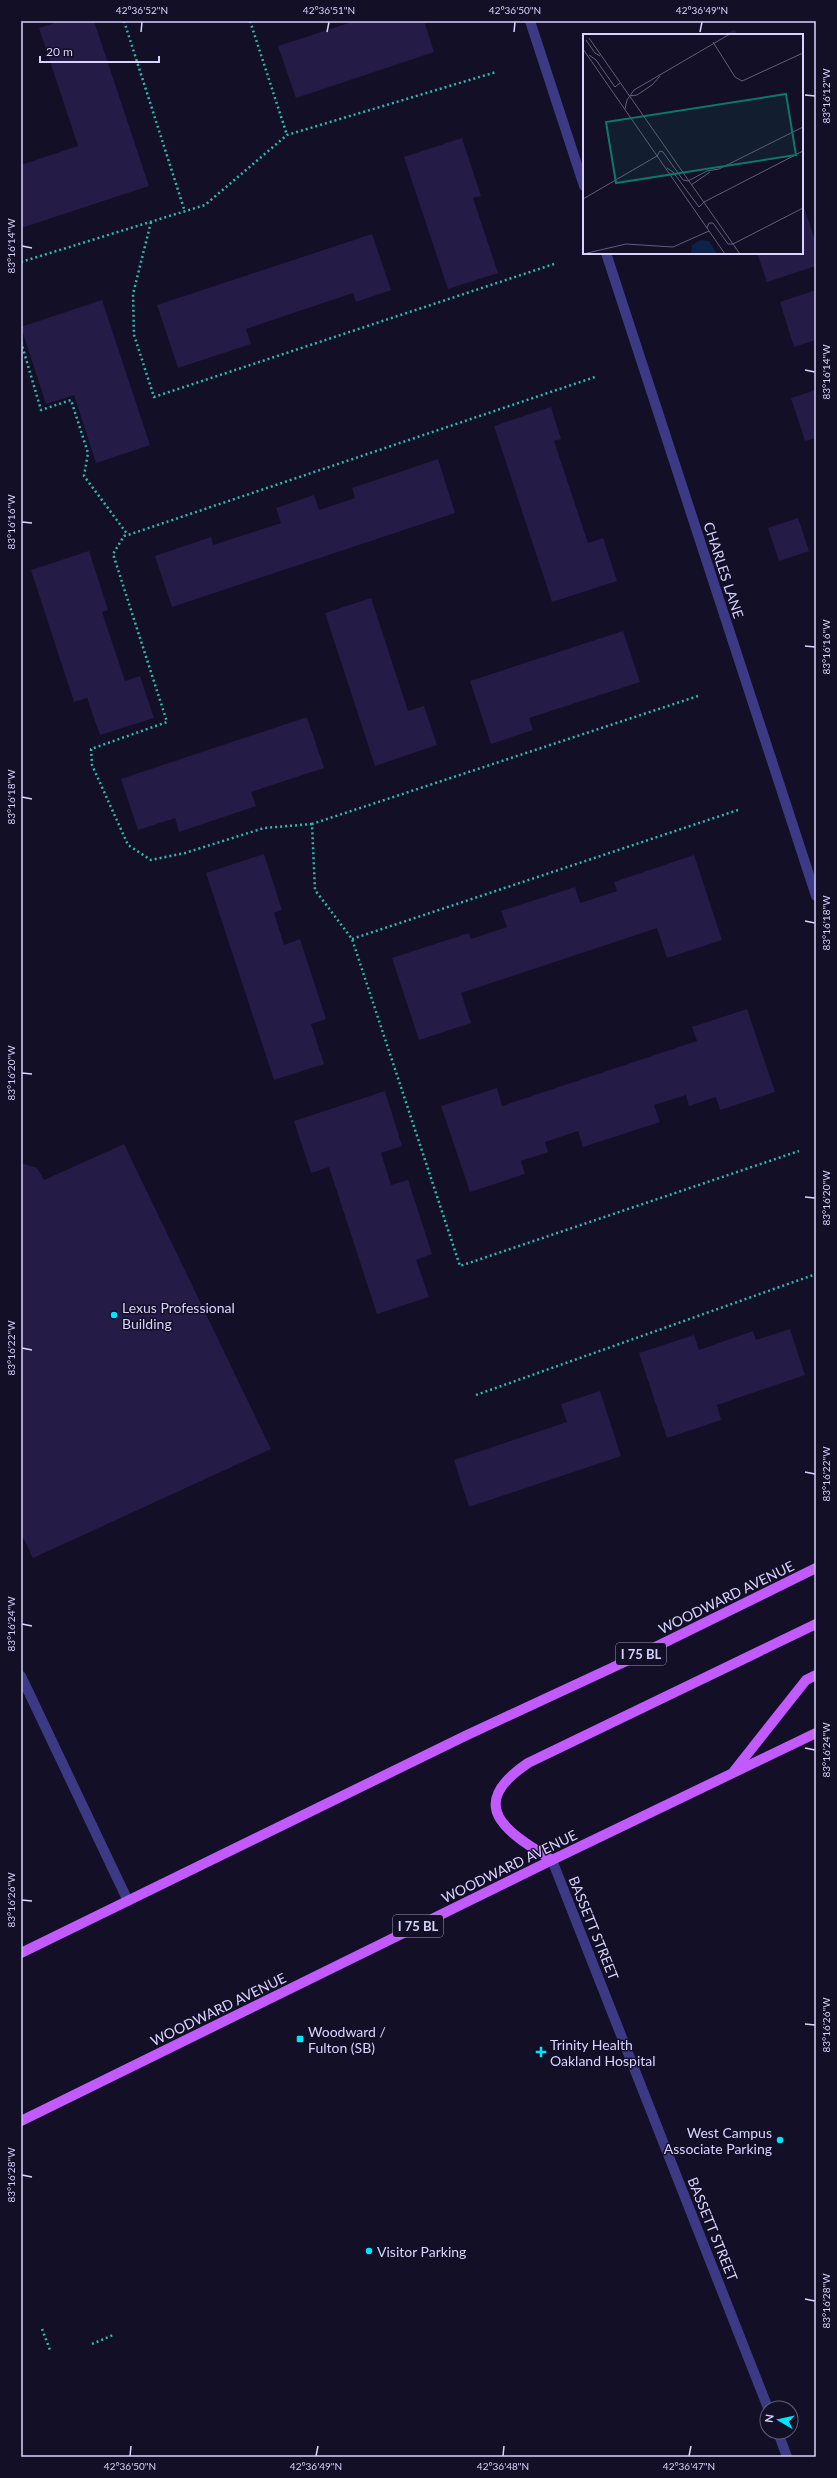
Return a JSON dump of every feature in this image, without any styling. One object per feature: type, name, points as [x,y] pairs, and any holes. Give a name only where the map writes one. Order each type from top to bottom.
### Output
[{"type":"main road","name":"WOODWARD AVENUE","points":[[21,1953],[465,1736],[633,1658],[816,1568]]},
{"type":"main road","points":[[552,1860],[513,1836],[498,1814],[496,1804],[501,1785],[512,1774],[528,1764],[816,1624]]},
{"type":"main road","points":[[732,1774],[806,1680],[816,1675]]},
{"type":"main road","name":"WOODWARD AVENUE","points":[[21,2121],[552,1860],[816,1733]]},
{"type":"street","points":[[530,21],[583,183]]},
{"type":"street","name":"CHARLES LANE","points":[[606,254],[816,896]]},
{"type":"street","points":[[21,1676],[128,1901]]},
{"type":"street","name":"BASSETT STREET","points":[[552,1860],[765,2400]]},
{"type":"street","points":[[781,2440],[787,2457]]},
{"type":"path","points":[[124,21],[185,212]]},
{"type":"path","points":[[250,21],[287,135]]},
{"type":"path","points":[[21,262],[205,205],[287,135],[496,72]]},
{"type":"path","points":[[151,222],[133,294],[134,334],[154,397],[558,263]]},
{"type":"path","points":[[21,342],[41,410],[71,400],[88,453],[84,476],[128,535]]},
{"type":"path","points":[[594,377],[124,536],[112,554],[167,722],[91,749],[92,766],[128,845],[151,860],[185,854],[264,828],[312,824],[698,696]]},
{"type":"path","points":[[352,939],[738,810]]},
{"type":"path","points":[[312,824],[315,890],[352,939],[460,1266],[799,1151]]},
{"type":"path","points":[[476,1395],[816,1274]]},
{"type":"path","points":[[42,2329],[50,2350]]},
{"type":"path","points":[[92,2344],[113,2335]]},
{"type":"building","points":[[61,21],[94,21],[149,186],[21,228],[21,165],[78,146],[39,28]]},
{"type":"building","points":[[355,21],[424,21],[434,52],[296,98],[278,46]]},
{"type":"building","points":[[735,30],[737,34],[724,34]]},
{"type":"building","points":[[462,138],[481,196],[473,198],[498,273],[448,289],[404,157]]},
{"type":"building","points":[[803,204],[816,243],[816,266],[767,282],[757,254],[803,254]]},
{"type":"building","points":[[372,234],[391,290],[356,302],[353,293],[246,329],[251,344],[178,368],[157,305]]},
{"type":"building","points":[[816,290],[816,340],[794,347],[780,302]]},
{"type":"building","points":[[102,300],[150,445],[96,463],[74,395],[46,404],[21,327]]},
{"type":"building","points":[[816,390],[816,438],[805,441],[791,398]]},
{"type":"building","points":[[551,407],[561,439],[554,441],[588,543],[603,538],[617,581],[552,602],[494,426]]},
{"type":"building","points":[[438,459],[455,513],[172,607],[155,556],[211,537],[213,545],[281,523],[276,508],[314,495],[319,510],[355,498],[352,488]]},
{"type":"building","points":[[798,518],[809,551],[779,561],[768,528]]},
{"type":"building","points":[[89,551],[108,610],[102,612],[125,681],[140,676],[154,718],[100,735],[87,698],[74,702],[31,570]]},
{"type":"building","points":[[371,598],[408,711],[424,706],[437,745],[375,766],[325,613]]},
{"type":"building","points":[[623,631],[640,682],[529,718],[533,730],[491,744],[470,681]]},
{"type":"building","points":[[307,717],[324,768],[251,792],[256,806],[179,832],[175,818],[138,830],[121,779]]},
{"type":"building","points":[[264,854],[282,910],[274,913],[284,945],[300,939],[326,1019],[311,1024],[324,1064],[274,1080],[206,873]]},
{"type":"building","points":[[694,855],[722,940],[667,958],[657,928],[461,993],[471,1023],[419,1040],[392,958],[469,933],[471,939],[507,927],[501,911],[575,887],[580,903],[617,891],[614,882]]},
{"type":"building","points":[[747,1009],[775,1092],[720,1110],[716,1097],[689,1106],[686,1095],[654,1105],[660,1122],[583,1147],[578,1131],[545,1142],[548,1152],[521,1161],[525,1174],[470,1192],[441,1106],[497,1088],[502,1106],[697,1041],[692,1027]]},
{"type":"building","points":[[385,1091],[402,1146],[381,1153],[391,1185],[408,1180],[432,1254],[416,1260],[429,1297],[377,1314],[329,1167],[311,1173],[294,1121]]},
{"type":"building","name":"Lexus Professional Building","points":[[124,1144],[271,1449],[33,1558],[21,1533],[21,1163],[37,1168],[44,1180]]},
{"type":"building","points":[[790,1329],[805,1375],[717,1405],[721,1420],[667,1438],[639,1353],[694,1335],[699,1350],[753,1331],[756,1340]]},
{"type":"building","points":[[600,1391],[621,1456],[469,1507],[454,1460],[567,1422],[561,1404]]},
{"type":"place","name":"Lexus Professional Building","points":[[114,1315]]},
{"type":"place","name":"Woodward / Fulton (SB)","points":[[300,2039]]},
{"type":"place","name":"Trinity Health Oakland Hospital","points":[[541,2052]]},
{"type":"place","name":"West Campus Associate Parking","points":[[780,2140]]},
{"type":"place","name":"Visitor Parking","points":[[369,2251]]}]
